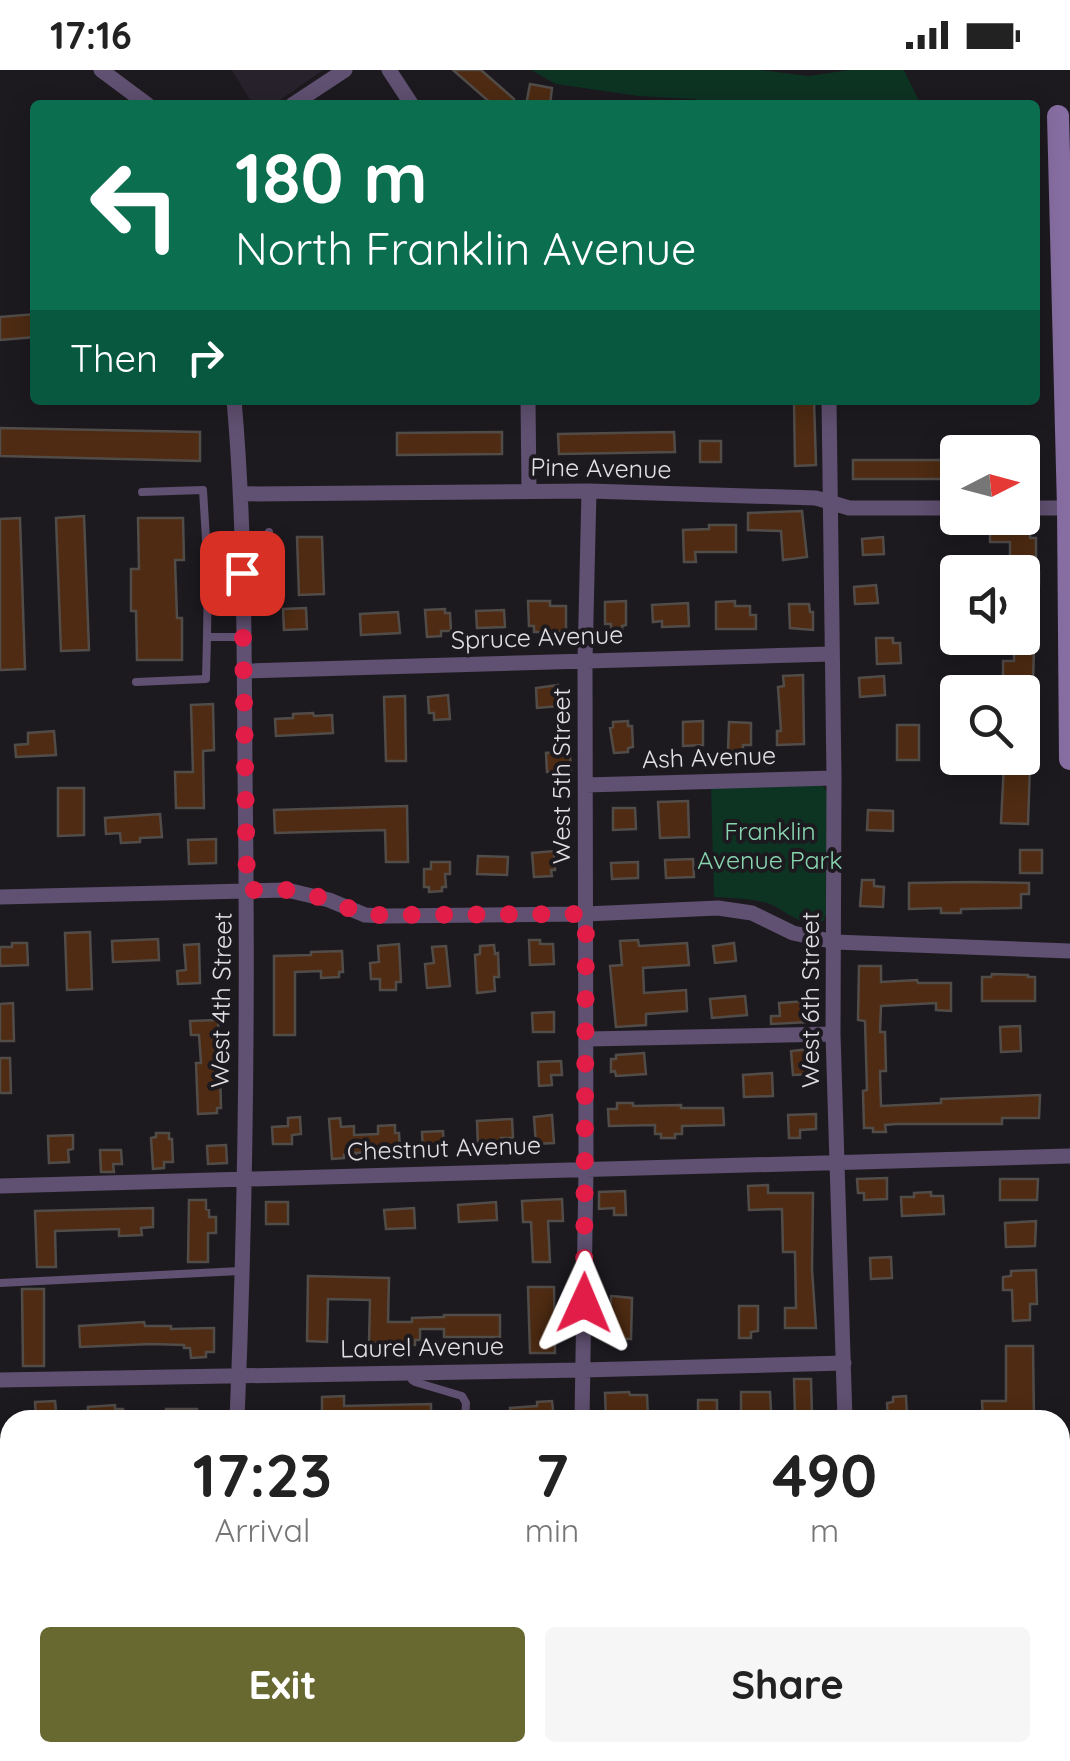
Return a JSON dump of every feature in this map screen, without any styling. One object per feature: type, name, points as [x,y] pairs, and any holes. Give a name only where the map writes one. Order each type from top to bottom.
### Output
[{"type":"street","points":[[101,70],[141,100]]},
{"type":"street","points":[[300,100],[345,70]]},
{"type":"street","points":[[389,70],[409,100]]},
{"type":"street","points":[[1058,116],[1065,195],[1070,759]]},
{"type":"street","name":"West 4th Street","points":[[234,405],[242,494],[247,890],[237,1410]]},
{"type":"street","points":[[528,405],[529,491]]},
{"type":"street","name":"West 6th Street","points":[[829,405],[833,1034],[845,1410]]},
{"type":"street","name":"Pine Avenue","points":[[242,494],[589,492],[816,498],[849,508],[940,508]]},
{"type":"street","name":"West 5th Street","points":[[582,1410],[589,492]]},
{"type":"street","points":[[1040,508],[1069,508]]},
{"type":"street","name":"Spruce Avenue","points":[[244,671],[831,654]]},
{"type":"street","name":"Ash Avenue","points":[[586,785],[834,778]]},
{"type":"street","points":[[0,896],[287,890],[329,900],[365,915],[586,914],[718,908],[752,913],[794,934],[835,942],[1070,952]]},
{"type":"street","points":[[586,1039],[833,1034]]},
{"type":"street","name":"Chestnut Avenue","points":[[0,1186],[1070,1156]]},
{"type":"street","name":"Laurel Avenue","points":[[0,1380],[844,1363]]},
{"type":"lane","points":[[136,682],[206,680],[208,572],[203,490],[142,492]]},
{"type":"lane","points":[[269,532],[271,595]]},
{"type":"lane","points":[[208,572],[271,573]]},
{"type":"lane","points":[[207,637],[243,638]]},
{"type":"lane","points":[[0,1284],[241,1271]]},
{"type":"lane","points":[[410,1372],[415,1382],[462,1396],[466,1410]]},
{"type":"shaded area","points":[[232,70],[323,70],[280,100],[250,100]]},
{"type":"green space","points":[[531,70],[760,70],[809,76],[849,70],[904,70],[919,100],[697,100],[556,84]]},
{"type":"green space","name":"Franklin Avenue Park","points":[[819,784],[827,793],[828,911],[823,921],[799,920],[763,902],[714,897],[711,787]]},
{"type":"building","points":[[453,70],[481,70],[514,99],[487,100]]},
{"type":"building","points":[[530,84],[552,88],[551,100],[527,100]]},
{"type":"building","points":[[30,314],[30,337],[0,340],[0,317]]},
{"type":"building","points":[[794,405],[814,405],[816,465],[795,466]]},
{"type":"building","points":[[0,428],[200,432],[200,461],[0,456]]},
{"type":"building","points":[[502,432],[502,454],[397,455],[397,433]]},
{"type":"building","points":[[674,432],[675,452],[559,454],[558,434]]},
{"type":"building","points":[[700,441],[721,441],[721,462],[700,462]]},
{"type":"building","points":[[853,460],[940,460],[940,479],[853,479]]},
{"type":"building","points":[[802,511],[807,557],[783,560],[781,531],[748,530],[748,513]]},
{"type":"building","points":[[84,516],[89,650],[61,651],[56,518]]},
{"type":"building","points":[[20,518],[25,669],[0,670],[0,519]]},
{"type":"building","points":[[138,518],[183,518],[184,560],[175,560],[182,660],[137,660],[131,569],[139,569]]},
{"type":"building","points":[[709,525],[736,525],[736,552],[695,552],[696,562],[684,562],[683,530],[709,529]]},
{"type":"building","points":[[990,535],[1030,535],[1036,538],[1036,555],[1010,555],[1010,542],[990,542]]},
{"type":"building","points":[[297,537],[322,537],[324,594],[299,595]]},
{"type":"building","points":[[883,537],[884,554],[863,555],[862,539]]},
{"type":"building","points":[[876,585],[878,603],[855,604],[854,587]]},
{"type":"building","points":[[528,601],[566,606],[566,632],[534,632],[534,626],[529,626]]},
{"type":"building","points":[[626,601],[623,633],[611,634],[611,624],[605,624],[605,602]]},
{"type":"building","points":[[735,601],[735,606],[750,606],[750,615],[756,615],[756,629],[716,629],[716,602]]},
{"type":"building","points":[[688,603],[689,626],[662,627],[662,621],[653,622],[652,605]]},
{"type":"building","points":[[789,604],[809,604],[813,630],[790,628]]},
{"type":"building","points":[[306,608],[307,629],[284,630],[283,609]]},
{"type":"building","points":[[445,609],[445,613],[450,613],[451,631],[427,637],[425,610]]},
{"type":"building","points":[[504,610],[505,627],[477,628],[476,611]]},
{"type":"building","points":[[398,612],[400,633],[361,635],[360,614]]},
{"type":"building","points":[[876,638],[893,638],[893,643],[900,643],[901,663],[877,664]]},
{"type":"building","points":[[1014,655],[1034,655],[1033,675],[1003,675],[1003,661],[1014,661]]},
{"type":"building","points":[[803,675],[804,744],[777,745],[777,731],[781,731],[778,687],[784,686],[783,676]]},
{"type":"building","points":[[884,676],[885,695],[860,697],[859,678]]},
{"type":"building","points":[[558,685],[559,706],[537,708],[536,688]]},
{"type":"building","points":[[448,695],[450,719],[434,720],[434,713],[429,713],[428,697]]},
{"type":"building","points":[[405,696],[406,761],[386,761],[384,697]]},
{"type":"building","points":[[213,704],[214,750],[203,751],[204,808],[176,808],[175,772],[193,772],[191,705]]},
{"type":"building","points":[[313,713],[332,715],[333,733],[276,736],[275,719]]},
{"type":"building","points":[[628,721],[633,747],[628,752],[614,753],[610,728],[613,722]]},
{"type":"building","points":[[703,721],[703,745],[683,746],[683,722]]},
{"type":"building","points":[[729,722],[751,723],[751,745],[743,745],[743,752],[728,751]]},
{"type":"building","points":[[897,725],[919,725],[919,760],[897,760]]},
{"type":"building","points":[[54,731],[56,755],[16,757],[15,745],[28,744],[28,733]]},
{"type":"building","points":[[569,740],[571,771],[547,772],[546,753],[557,752],[557,741]]},
{"type":"building","points":[[1003,775],[1030,775],[1028,824],[1001,823]]},
{"type":"building","points":[[58,788],[84,788],[84,835],[58,836]]},
{"type":"building","points":[[688,801],[689,837],[660,838],[658,802]]},
{"type":"building","points":[[407,806],[408,862],[386,862],[385,830],[275,833],[274,810]]},
{"type":"building","points":[[613,808],[635,808],[636,829],[613,830]]},
{"type":"building","points":[[868,810],[893,811],[893,831],[867,830]]},
{"type":"building","points":[[160,814],[162,837],[121,843],[120,833],[106,834],[105,818]]},
{"type":"building","points":[[216,839],[216,863],[189,864],[188,840]]},
{"type":"building","points":[[1020,850],[1042,850],[1042,873],[1020,873]]},
{"type":"building","points":[[554,851],[552,876],[534,877],[532,853]]},
{"type":"building","points":[[478,856],[508,857],[507,875],[477,874]]},
{"type":"building","points":[[693,859],[694,877],[666,878],[665,860]]},
{"type":"building","points":[[431,862],[450,862],[450,874],[445,874],[446,887],[442,891],[429,892],[429,887],[424,887],[424,869],[431,869]]},
{"type":"building","points":[[638,862],[638,878],[612,879],[611,863]]},
{"type":"building","points":[[862,880],[874,880],[874,886],[884,887],[883,907],[860,906]]},
{"type":"building","points":[[909,883],[1029,883],[1029,894],[1021,894],[1021,908],[961,909],[961,913],[941,913],[941,908],[909,909]]},
{"type":"building","points":[[90,932],[92,989],[67,990],[65,933]]},
{"type":"building","points":[[158,939],[159,960],[113,962],[112,941]]},
{"type":"building","points":[[529,940],[553,944],[554,964],[530,965]]},
{"type":"building","points":[[638,940],[639,946],[687,943],[689,965],[643,968],[644,993],[686,990],[687,1011],[646,1014],[646,1025],[616,1027],[610,966],[622,965],[620,941]]},
{"type":"building","points":[[12,943],[27,943],[28,965],[0,966],[0,947],[12,947]]},
{"type":"building","points":[[734,943],[736,961],[715,963],[713,946]]},
{"type":"building","points":[[199,944],[200,983],[178,984],[177,971],[186,970],[184,945]]},
{"type":"building","points":[[399,944],[401,982],[396,982],[396,990],[380,990],[380,979],[371,979],[370,963],[379,962],[378,946]]},
{"type":"building","points":[[494,945],[499,977],[494,977],[495,991],[477,993],[475,955],[480,954],[480,946]]},
{"type":"building","points":[[446,946],[450,986],[427,988],[425,964],[434,963],[432,947]]},
{"type":"building","points":[[342,951],[343,972],[339,972],[339,977],[321,978],[321,971],[295,972],[295,1035],[274,1035],[274,956]]},
{"type":"building","points":[[859,966],[881,966],[881,982],[951,983],[951,1011],[936,1010],[936,1003],[881,1006],[886,1071],[880,1071],[881,1106],[1040,1095],[1039,1118],[1002,1118],[1002,1124],[885,1125],[886,1132],[864,1128],[865,1021],[858,1020]]},
{"type":"building","points":[[982,977],[1035,977],[1035,1001],[982,1001]]},
{"type":"building","points":[[745,996],[747,1015],[712,1018],[710,999]]},
{"type":"building","points":[[807,1001],[809,1022],[771,1024],[771,1016],[780,1016],[779,1003]]},
{"type":"building","points":[[13,1003],[14,1041],[0,1041],[0,1004]]},
{"type":"building","points":[[554,1012],[554,1032],[533,1032],[532,1013]]},
{"type":"building","points":[[218,1020],[219,1041],[215,1041],[221,1108],[217,1108],[217,1113],[198,1114],[199,1035],[191,1035],[190,1021]]},
{"type":"building","points":[[1020,1026],[1021,1051],[1001,1052],[1000,1027]]},
{"type":"building","points":[[810,1049],[812,1074],[793,1075],[791,1051]]},
{"type":"building","points":[[644,1053],[646,1074],[616,1076],[615,1071],[611,1072],[611,1059],[616,1059],[616,1055]]},
{"type":"building","points":[[0,1058],[10,1058],[11,1093],[0,1093]]},
{"type":"building","points":[[561,1061],[562,1075],[551,1075],[552,1085],[539,1086],[538,1062]]},
{"type":"building","points":[[772,1073],[773,1096],[744,1097],[743,1075]]},
{"type":"building","points":[[617,1103],[723,1108],[724,1125],[682,1126],[682,1134],[675,1134],[675,1138],[661,1138],[661,1134],[655,1134],[655,1125],[609,1126],[608,1109],[617,1109]]},
{"type":"building","points":[[816,1114],[816,1129],[800,1130],[800,1138],[789,1138],[788,1115]]},
{"type":"building","points":[[552,1115],[554,1143],[536,1144],[534,1117]]},
{"type":"building","points":[[300,1117],[301,1134],[292,1135],[292,1144],[273,1144],[272,1127],[288,1126],[288,1118]]},
{"type":"building","points":[[340,1118],[341,1127],[354,1126],[354,1135],[378,1134],[378,1126],[395,1125],[400,1151],[355,1153],[332,1159],[329,1119]]},
{"type":"building","points":[[512,1119],[513,1138],[501,1138],[502,1146],[478,1147],[477,1121]]},
{"type":"building","points":[[443,1131],[444,1152],[423,1153],[422,1132]]},
{"type":"building","points":[[156,1133],[169,1133],[173,1162],[153,1169],[151,1138]]},
{"type":"building","points":[[73,1135],[69,1162],[49,1163],[48,1136]]},
{"type":"building","points":[[226,1145],[227,1163],[208,1164],[207,1146]]},
{"type":"building","points":[[100,1150],[121,1150],[122,1164],[113,1164],[114,1172],[101,1172]]},
{"type":"building","points":[[887,1178],[887,1199],[864,1200],[864,1193],[858,1193],[857,1179]]},
{"type":"building","points":[[1000,1179],[1038,1179],[1037,1200],[1000,1200]]},
{"type":"building","points":[[768,1185],[768,1193],[813,1193],[816,1328],[785,1328],[785,1308],[796,1308],[795,1252],[783,1252],[782,1209],[749,1210],[748,1186]]},
{"type":"building","points":[[625,1191],[626,1215],[614,1215],[614,1208],[599,1209],[599,1192]]},
{"type":"building","points":[[931,1192],[931,1196],[943,1196],[944,1214],[902,1216],[901,1197]]},
{"type":"building","points":[[562,1199],[563,1221],[548,1221],[550,1262],[533,1262],[531,1222],[523,1222],[522,1201]]},
{"type":"building","points":[[189,1200],[206,1200],[209,1217],[216,1217],[216,1233],[208,1233],[208,1262],[188,1262]]},
{"type":"building","points":[[266,1202],[288,1202],[288,1224],[266,1224]]},
{"type":"building","points":[[496,1202],[497,1220],[459,1222],[458,1205]]},
{"type":"building","points":[[153,1208],[153,1227],[141,1228],[142,1235],[119,1236],[119,1229],[55,1231],[56,1267],[37,1267],[35,1211]]},
{"type":"building","points":[[414,1208],[415,1228],[386,1229],[384,1210]]},
{"type":"building","points":[[1036,1221],[1035,1246],[1006,1247],[1005,1223]]},
{"type":"building","points":[[891,1257],[892,1278],[871,1279],[870,1258]]},
{"type":"building","points":[[1036,1270],[1037,1304],[1030,1304],[1030,1320],[1013,1321],[1012,1290],[1003,1290],[1003,1277],[1011,1276],[1011,1271]]},
{"type":"building","points":[[308,1276],[389,1278],[388,1322],[444,1315],[500,1315],[500,1337],[444,1337],[444,1329],[420,1329],[420,1340],[415,1340],[415,1345],[369,1343],[370,1300],[328,1299],[327,1342],[307,1341]]},
{"type":"building","points":[[528,1287],[554,1287],[555,1353],[530,1353]]},
{"type":"building","points":[[22,1289],[44,1289],[44,1366],[23,1366]]},
{"type":"building","points":[[611,1296],[632,1298],[631,1339],[610,1339]]},
{"type":"building","points":[[739,1306],[758,1306],[758,1331],[751,1332],[751,1338],[739,1338]]},
{"type":"building","points":[[144,1322],[145,1326],[171,1329],[214,1328],[214,1352],[191,1358],[190,1348],[184,1345],[80,1347],[79,1326]]},
{"type":"building","points":[[1006,1346],[1033,1346],[1034,1410],[982,1410],[982,1401],[1006,1401]]},
{"type":"building","points":[[794,1379],[811,1379],[812,1410],[795,1410]]},
{"type":"building","points":[[741,1392],[770,1392],[771,1410],[741,1410]]},
{"type":"building","points":[[605,1393],[647,1395],[648,1410],[606,1410]]},
{"type":"building","points":[[344,1396],[344,1406],[431,1404],[431,1410],[322,1410],[322,1397]]},
{"type":"building","points":[[906,1396],[907,1410],[887,1410],[887,1403],[893,1402],[893,1397]]},
{"type":"building","points":[[698,1400],[717,1400],[717,1410],[698,1410]]},
{"type":"building","points":[[55,1401],[56,1410],[35,1410],[35,1402]]},
{"type":"building","points":[[552,1401],[553,1410],[510,1410],[537,1406],[537,1402]]},
{"type":"building","points":[[115,1405],[115,1409],[123,1410],[88,1410]]},
{"type":"route","points":[[242,573],[247,890],[305,893],[365,915],[586,914],[584,1303]]}]
